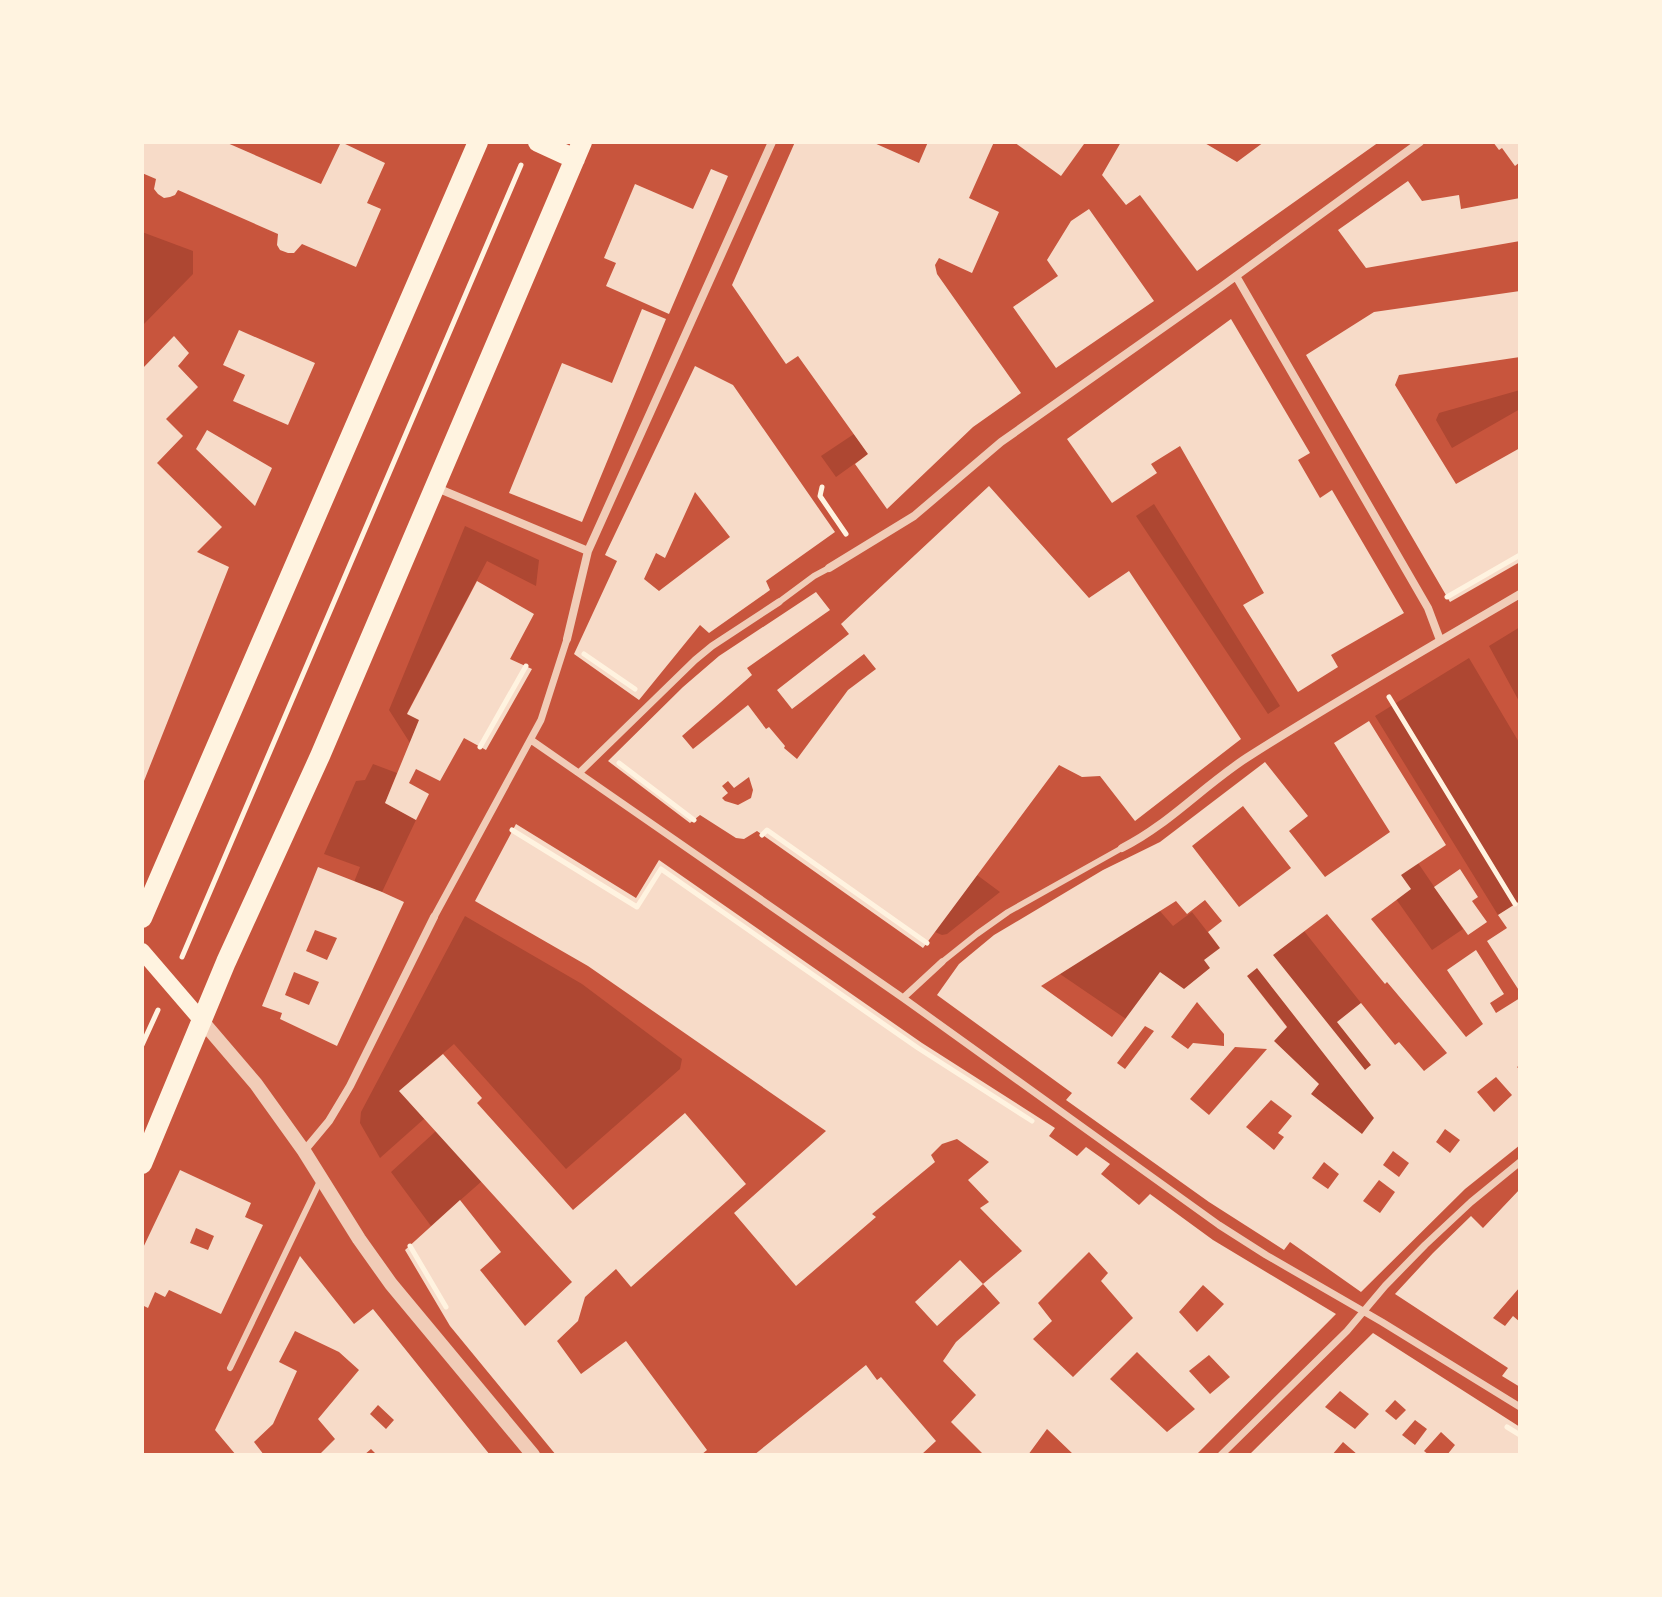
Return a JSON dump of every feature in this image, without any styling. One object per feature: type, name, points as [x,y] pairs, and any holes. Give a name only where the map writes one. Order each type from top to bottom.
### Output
[{"type":"main road","points":[[142,918],[478,142]]},
{"type":"main road","points":[[142,1164],[226,962],[320,756],[579,150],[538,142]]},
{"type":"main road","points":[[142,951],[203,1022]]},
{"type":"street","points":[[304,1151],[329,1121],[350,1086],[434,917],[545,710],[567,639],[588,551],[772,142]]},
{"type":"street","points":[[829,568],[914,516],[1001,442],[1420,142]]},
{"type":"street","points":[[1236,276],[1428,608],[1440,640]]},
{"type":"street","points":[[436,487],[588,551]]},
{"type":"street","points":[[1122,848],[1165,821],[1252,754],[1520,594]]},
{"type":"street","points":[[579,773],[695,660],[779,602]]},
{"type":"street","points":[[531,740],[903,998],[1204,1215],[1520,1407]]},
{"type":"street","points":[[903,998],[942,962]]},
{"type":"street","points":[[203,1022],[256,1084],[391,1284],[533,1455]]},
{"type":"street","points":[[1221,1455],[1347,1331],[1385,1286],[1453,1218],[1520,1162]]},
{"type":"lane","points":[[779,602],[829,568]]},
{"type":"lane","points":[[942,962],[1008,912],[1122,848]]},
{"type":"lane","points":[[230,1368],[321,1178]]},
{"type":"path","points":[[187,946],[521,164]]},
{"type":"path","points":[[822,487],[820,496],[857,551]]},
{"type":"path","points":[[1447,597],[1520,555]]},
{"type":"path","points":[[576,648],[643,695]]},
{"type":"path","points":[[480,747],[526,666]]},
{"type":"path","points":[[1394,705],[1515,904]]},
{"type":"path","points":[[612,758],[694,820]]},
{"type":"path","points":[[512,830],[637,907],[661,869],[918,1048],[1041,1126]]},
{"type":"path","points":[[762,835],[767,830],[927,943]]},
{"type":"path","points":[[142,1045],[154,1019]]},
{"type":"path","points":[[410,1246],[452,1318]]},
{"type":"shaded area","points":[[142,232],[193,251],[193,274],[142,326]]},
{"type":"shaded area","points":[[1520,390],[1520,409],[1452,448],[1436,420],[1439,413]]},
{"type":"shaded area","points":[[854,434],[868,454],[836,477],[821,456]]},
{"type":"shaded area","points":[[1154,504],[1280,706],[1268,714],[1136,516]]},
{"type":"shaded area","points":[[465,526],[539,560],[536,586],[487,561],[407,713],[419,720],[410,743],[389,710]]},
{"type":"shaded area","points":[[1520,627],[1520,703],[1489,646]]},
{"type":"shaded area","points":[[1469,658],[1520,744],[1520,901],[1498,915],[1375,716]]},
{"type":"shaded area","points":[[373,764],[397,773],[385,803],[416,820],[382,892],[354,882],[360,867],[324,854],[356,781],[365,780]]},
{"type":"shaded area","points":[[1418,863],[1463,929],[1432,950],[1396,899],[1410,889],[1401,875]]},
{"type":"shaded area","points":[[977,875],[1000,892],[947,934],[935,932]]},
{"type":"shaded area","points":[[1159,910],[1173,926],[1192,912],[1220,948],[1210,968],[1184,989],[1161,973],[1126,1019],[1060,974]]},
{"type":"shaded area","points":[[465,916],[582,984],[682,1059],[680,1069],[566,1169],[454,1044],[400,1090],[425,1118],[380,1158],[360,1123],[361,1112]]},
{"type":"shaded area","points":[[1304,931],[1361,1003],[1337,1022],[1371,1065],[1365,1070],[1273,955]]},
{"type":"shaded area","points":[[1257,968],[1374,1118],[1362,1134],[1311,1094],[1319,1084],[1274,1041],[1287,1026],[1247,976]]},
{"type":"shaded area","points":[[436,1131],[482,1181],[431,1226],[391,1172]]},
{"type":"building","points":[[142,142],[225,142],[321,184],[341,142],[385,163],[367,203],[381,209],[356,267],[302,244],[294,253],[288,253],[277,245],[278,234],[178,190],[170,197],[164,198],[158,194],[154,189],[156,179],[142,173]]},
{"type":"building","points":[[795,142],[872,142],[919,163],[928,142],[994,142],[969,198],[999,212],[972,273],[939,258],[935,265],[937,274],[1021,393],[973,427],[887,509],[855,464],[868,454],[798,356],[786,364],[732,285]]},
{"type":"building","points":[[1014,142],[1081,142],[1084,144],[1061,176]]},
{"type":"building","points":[[1121,142],[1203,142],[1237,162],[1264,142],[1379,142],[1197,271],[1140,195],[1126,205],[1102,175]]},
{"type":"building","points":[[1493,142],[1520,142],[1520,162],[1515,166],[1502,148],[1499,150]]},
{"type":"building","points":[[711,169],[728,176],[669,314],[606,286],[616,263],[604,258],[635,184],[693,209]]},
{"type":"building","points":[[1408,181],[1422,201],[1459,195],[1461,209],[1520,198],[1520,241],[1366,268],[1338,230]]},
{"type":"building","points":[[1089,209],[1154,301],[1056,368],[1013,307],[1058,276],[1047,260],[1071,221]]},
{"type":"building","points":[[1520,291],[1520,357],[1399,375],[1395,385],[1456,484],[1520,448],[1520,562],[1450,602],[1306,355],[1374,312]]},
{"type":"building","points":[[642,309],[666,319],[582,522],[509,493],[562,363],[612,383]]},
{"type":"building","points":[[1231,319],[1310,453],[1298,460],[1320,498],[1332,490],[1404,613],[1331,655],[1338,667],[1298,692],[1243,605],[1264,593],[1180,446],[1151,464],[1157,473],[1112,503],[1067,439]]},
{"type":"building","points":[[239,330],[315,363],[288,425],[233,401],[245,375],[223,365]]},
{"type":"building","points":[[174,336],[189,353],[178,366],[198,387],[166,419],[183,436],[157,463],[222,527],[197,552],[229,567],[142,786],[142,369]]},
{"type":"building","points":[[695,366],[733,385],[835,532],[766,581],[770,590],[709,633],[700,625],[639,700],[574,654],[617,561],[605,555]],"holes":[[[695,492],[730,537],[659,591],[644,579],[656,553],[665,558]]]},
{"type":"building","points":[[207,430],[272,468],[255,506],[196,449]]},
{"type":"building","points":[[989,486],[1089,598],[1129,571],[1241,739],[1135,821],[1100,776],[1082,777],[1059,765],[923,948],[757,831],[744,839],[736,838],[700,815],[690,823],[608,761],[719,656],[816,592],[830,610],[747,668],[752,675],[682,736],[693,749],[748,705],[766,729],[769,727],[784,748],[797,759],[848,690],[876,669],[864,654],[792,709],[777,690],[849,634],[841,624]],"holes":[[[749,777],[753,790],[751,798],[738,805],[722,798],[728,793],[722,786],[728,781],[734,788]]]},
{"type":"building","points":[[477,581],[534,614],[510,659],[532,669],[486,750],[464,738],[440,781],[416,769],[409,783],[429,794],[416,820],[385,803],[419,720],[407,714]]},
{"type":"building","points":[[1369,721],[1446,845],[1401,875],[1411,889],[1371,919],[1466,1037],[1483,1024],[1447,970],[1476,950],[1504,994],[1490,1003],[1496,1013],[1520,998],[1520,1065],[1517,1067],[1520,1070],[1520,1145],[1465,1189],[1361,1292],[1290,1242],[1284,1250],[1209,1202],[1066,1100],[1072,1093],[937,995],[959,964],[994,935],[1103,870],[1160,842],[1265,762],[1308,816],[1289,831],[1325,877],[1390,832],[1334,743]],"holes":[[[1243,806],[1291,868],[1239,907],[1192,846]],[[1205,900],[1222,921],[1208,932],[1220,948],[1204,960],[1210,968],[1184,989],[1160,972],[1112,1037],[1041,986],[1176,901],[1187,914]],[[1327,914],[1447,1053],[1424,1071],[1399,1042],[1395,1045],[1361,1003],[1337,1022],[1371,1065],[1365,1070],[1273,955]],[[1257,968],[1374,1118],[1362,1134],[1311,1094],[1319,1084],[1274,1041],[1287,1027],[1247,976]],[[1197,1002],[1224,1034],[1224,1046],[1193,1043],[1188,1049],[1171,1037]],[[1145,1026],[1154,1031],[1125,1069],[1117,1063]],[[1235,1047],[1267,1049],[1209,1115],[1190,1099]],[[1496,1077],[1512,1095],[1494,1112],[1477,1092]],[[1271,1100],[1292,1116],[1278,1133],[1284,1137],[1274,1150],[1246,1127]],[[1445,1129],[1460,1140],[1450,1153],[1436,1142]],[[1393,1151],[1409,1163],[1399,1177],[1383,1165]],[[1324,1162],[1339,1174],[1328,1189],[1312,1178]],[[1379,1180],[1395,1192],[1380,1213],[1363,1201]]]},
{"type":"building","points":[[516,824],[636,898],[659,860],[922,1043],[1055,1128],[1049,1136],[1077,1156],[1086,1147],[1110,1164],[1101,1174],[1139,1205],[1150,1194],[1213,1240],[1336,1314],[1196,1455],[1074,1455],[1047,1429],[1028,1455],[984,1455],[951,1422],[976,1395],[943,1361],[956,1342],[1000,1303],[983,1284],[1022,1251],[980,1208],[989,1202],[968,1180],[989,1162],[957,1139],[942,1144],[931,1155],[935,1162],[872,1214],[876,1217],[796,1286],[734,1213],[826,1131],[588,966],[475,901]],"holes":[[[1089,1252],[1108,1273],[1101,1281],[1133,1318],[1073,1377],[1033,1339],[1052,1321],[1038,1303]],[[1203,1285],[1224,1304],[1197,1332],[1179,1312]],[[1137,1352],[1195,1409],[1167,1432],[1110,1379]],[[1209,1355],[1230,1377],[1210,1394],[1189,1371]]]},
{"type":"building","points":[[318,867],[404,902],[337,1046],[280,1019],[282,1013],[262,1006]],"holes":[[[315,930],[337,938],[327,960],[306,951]],[[294,972],[319,982],[309,1005],[285,995]]]},
{"type":"building","points":[[1460,869],[1478,897],[1472,901],[1487,922],[1468,935],[1434,887]]},
{"type":"building","points":[[1520,901],[1520,992],[1487,941],[1507,928],[1498,915]]},
{"type":"building","points":[[443,1054],[482,1098],[477,1103],[573,1210],[685,1113],[746,1184],[631,1287],[616,1269],[585,1297],[578,1321],[557,1341],[581,1374],[626,1341],[707,1450],[701,1455],[556,1455],[450,1326],[405,1250],[460,1200],[501,1252],[480,1270],[525,1326],[572,1282],[399,1091]]},
{"type":"building","points":[[180,1170],[251,1203],[245,1217],[263,1225],[221,1314],[169,1290],[165,1297],[155,1292],[148,1308],[142,1305],[142,1250]],"holes":[[[196,1228],[214,1236],[208,1250],[190,1243]]]},
{"type":"building","points":[[1520,1189],[1520,1287],[1493,1318],[1505,1326],[1513,1316],[1520,1322],[1520,1387],[1502,1376],[1508,1368],[1395,1294],[1471,1216],[1483,1228]]},
{"type":"building","points":[[300,1256],[354,1324],[373,1309],[490,1455],[377,1455],[371,1449],[364,1455],[319,1455],[335,1439],[318,1419],[359,1370],[339,1352],[295,1331],[279,1362],[297,1371],[273,1424],[254,1442],[264,1455],[236,1455],[215,1430]],"holes":[[[378,1405],[394,1420],[386,1429],[370,1414]]]},
{"type":"building","points":[[960,1260],[983,1284],[937,1326],[915,1302]]},
{"type":"building","points":[[1373,1333],[1520,1427],[1520,1455],[1447,1455],[1455,1445],[1441,1432],[1424,1451],[1429,1455],[1358,1455],[1343,1442],[1332,1455],[1249,1455]],"holes":[[[1340,1391],[1369,1414],[1355,1429],[1325,1407]],[[1395,1400],[1406,1410],[1396,1420],[1385,1411]],[[1415,1420],[1427,1429],[1415,1445],[1402,1435]]]},
{"type":"building","points":[[866,1365],[877,1380],[881,1377],[936,1441],[921,1455],[754,1455]]}]
